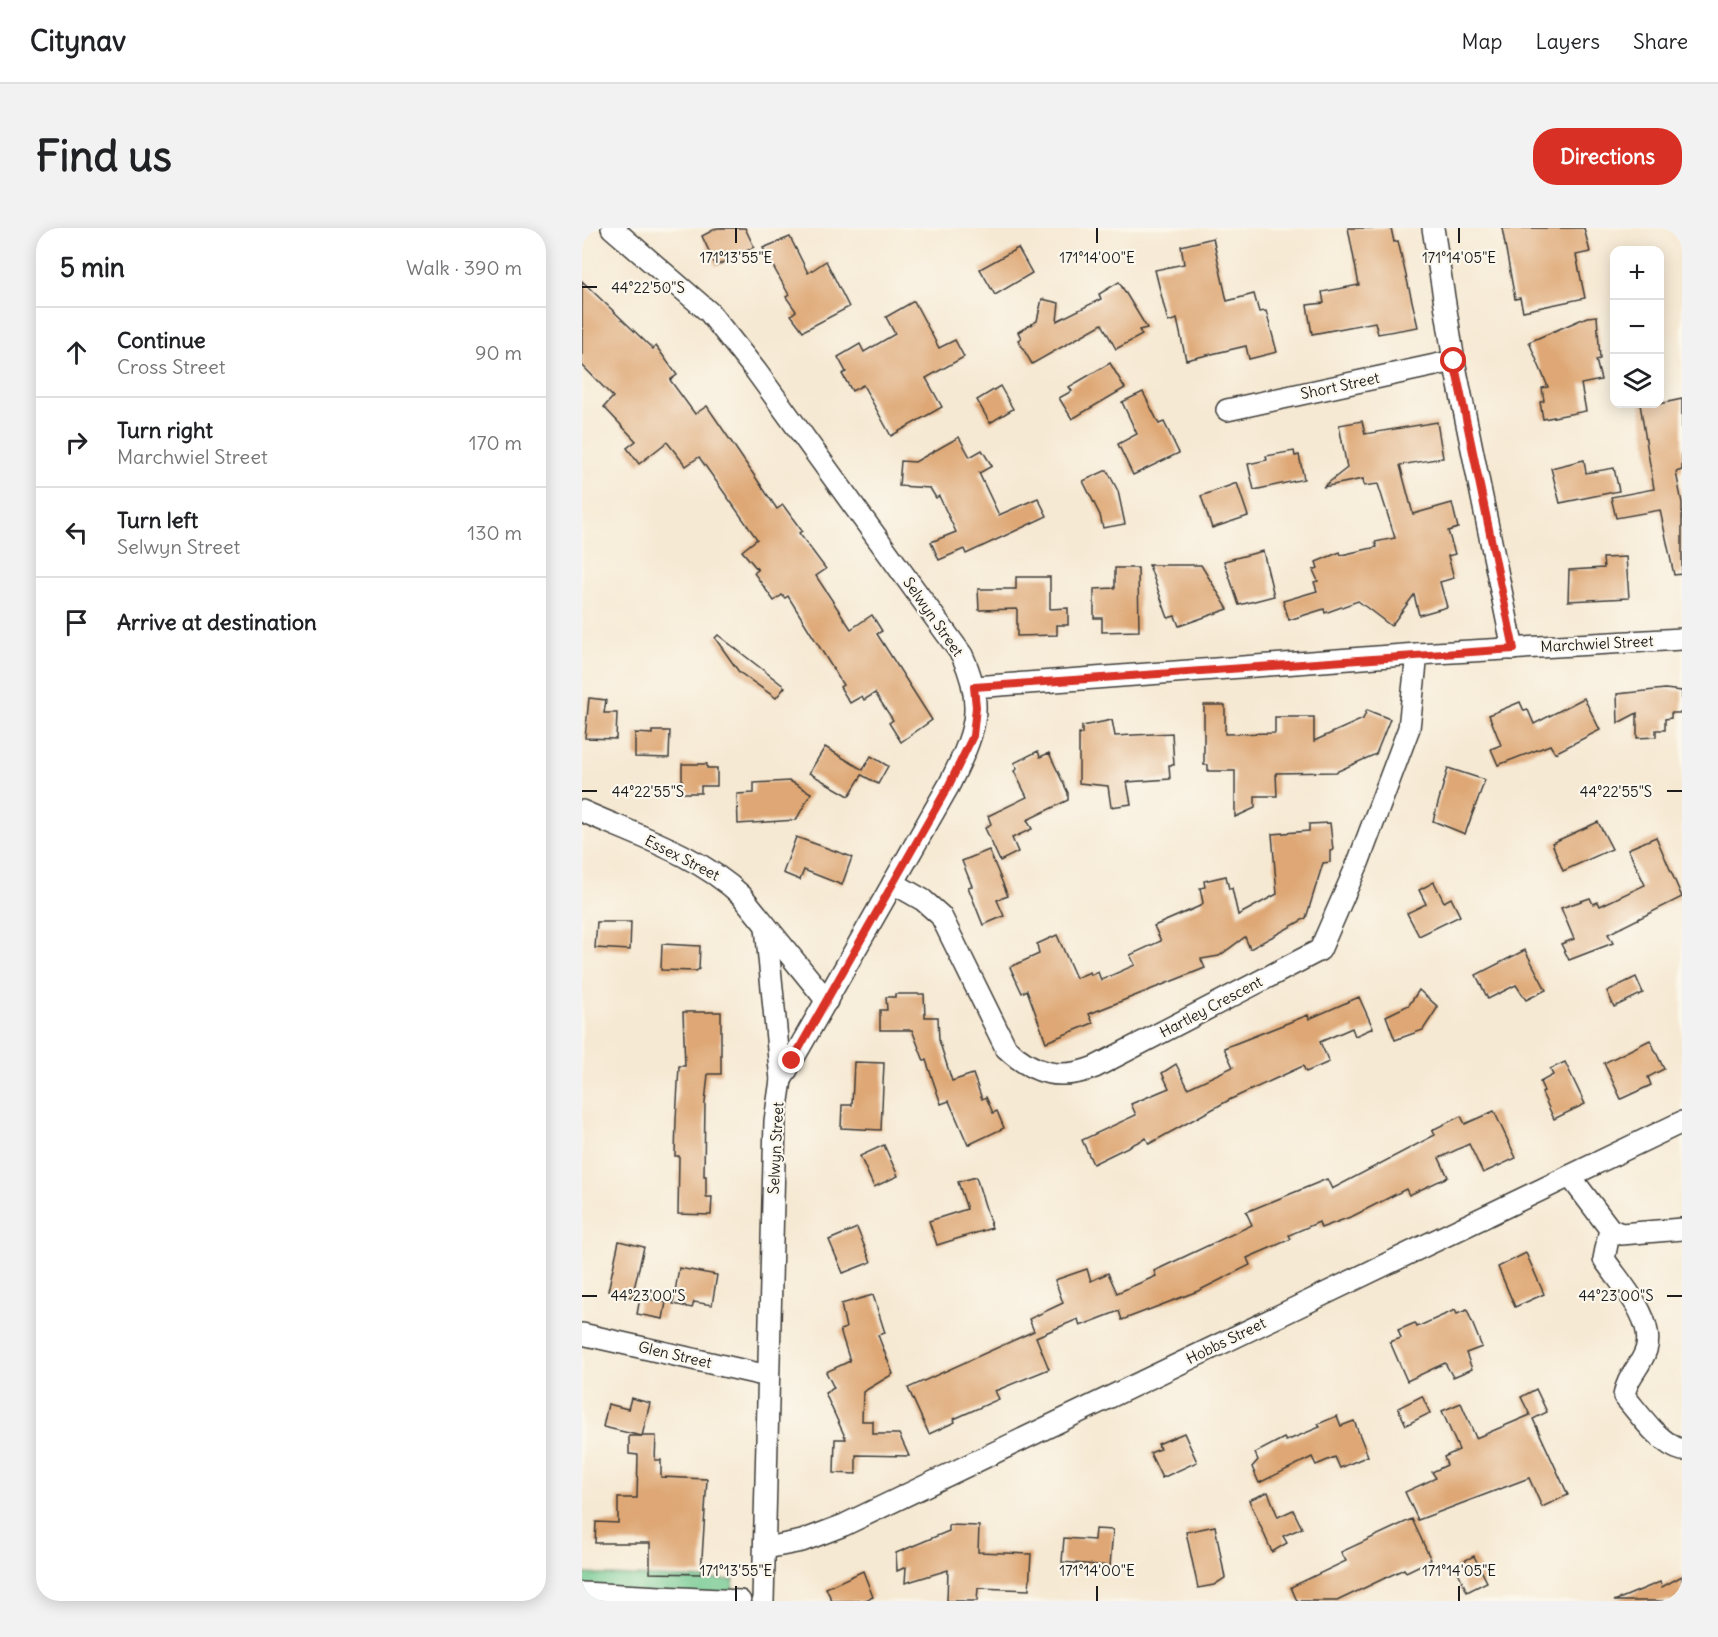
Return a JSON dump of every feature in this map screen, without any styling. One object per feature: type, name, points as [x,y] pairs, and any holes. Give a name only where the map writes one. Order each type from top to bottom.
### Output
[{"type":"street","name":"Selwyn Street","points":[[612,228],[709,312],[756,371],[962,655],[974,687],[976,707],[973,736],[949,785],[782,1080],[776,1121],[763,1601]]},
{"type":"street","points":[[1433,228],[1454,361],[1514,649]]},
{"type":"street","name":"Short Street","points":[[1227,410],[1454,361]]},
{"type":"street","name":"Marchwiel Street","points":[[974,687],[1417,654],[1682,639]]},
{"type":"street","name":"Hartley Crescent","points":[[893,884],[923,900],[941,916],[993,1025],[1006,1048],[1021,1062],[1036,1071],[1056,1076],[1080,1073],[1095,1068],[1320,950],[1358,864],[1409,729],[1417,654]]},
{"type":"street","name":"Essex Street","points":[[582,811],[699,864],[734,888],[827,1001]]},
{"type":"street","points":[[766,927],[782,1080]]},
{"type":"street","name":"Hobbs Street","points":[[766,1548],[802,1542],[844,1525],[1682,1122]]},
{"type":"street","points":[[1570,1176],[1610,1229],[1621,1234],[1682,1229]]},
{"type":"street","points":[[1610,1229],[1604,1260],[1640,1313],[1648,1335],[1646,1351],[1626,1382],[1624,1396],[1673,1448],[1682,1450]]},
{"type":"street","name":"Glen Street","points":[[582,1334],[768,1376]]},
{"type":"street","points":[[582,1593],[740,1601]]},
{"type":"green space","points":[[582,1574],[734,1580],[730,1601],[582,1601]]},
{"type":"building","points":[[717,228],[745,228],[754,247],[716,266],[702,236]]},
{"type":"building","points":[[1348,228],[1391,228],[1394,242],[1398,241],[1418,327],[1378,334],[1375,322],[1312,334],[1307,305],[1324,303],[1322,292],[1359,285]]},
{"type":"building","points":[[1502,228],[1584,228],[1590,252],[1576,255],[1585,298],[1523,311],[1520,298],[1515,299]]},
{"type":"building","points":[[790,237],[808,273],[826,261],[849,307],[803,331],[791,315],[796,311],[786,297],[789,295],[763,248]]},
{"type":"building","points":[[1213,238],[1227,301],[1254,294],[1259,312],[1266,311],[1277,352],[1249,359],[1246,346],[1186,360],[1177,319],[1168,322],[1155,270],[1184,264],[1181,246]]},
{"type":"building","points":[[1018,248],[1032,273],[995,295],[980,269]]},
{"type":"building","points":[[582,281],[653,349],[656,346],[677,375],[670,380],[695,414],[707,406],[777,509],[783,505],[802,531],[799,533],[826,569],[816,576],[851,629],[872,615],[882,631],[877,634],[932,720],[901,742],[889,723],[893,720],[875,693],[864,700],[862,696],[850,703],[840,687],[843,685],[788,596],[785,598],[782,595],[774,601],[754,573],[758,570],[742,551],[757,539],[699,457],[686,466],[667,442],[639,464],[627,448],[636,441],[604,407],[613,397],[582,365]]},
{"type":"building","points":[[1119,282],[1147,328],[1139,330],[1142,335],[1116,349],[1102,324],[1032,364],[1018,340],[1021,338],[1018,332],[1037,321],[1042,299],[1059,303],[1057,321],[1101,299],[1099,294]]},
{"type":"building","points":[[914,301],[939,348],[955,340],[964,357],[926,378],[942,407],[891,436],[863,385],[852,391],[842,374],[846,372],[838,357],[860,344],[864,352],[895,334],[886,317]]},
{"type":"building","points":[[1597,316],[1600,359],[1596,360],[1601,380],[1581,384],[1586,411],[1543,419],[1540,402],[1544,401],[1542,388],[1548,387],[1529,342],[1587,317]]},
{"type":"building","points":[[1110,363],[1125,388],[1072,419],[1059,398],[1072,391],[1069,387]]},
{"type":"building","points":[[1000,386],[1013,409],[990,423],[977,400]]},
{"type":"building","points":[[1143,392],[1159,424],[1164,422],[1179,453],[1133,475],[1118,444],[1137,434],[1122,402]]},
{"type":"building","points":[[1682,399],[1682,470],[1676,472],[1682,503],[1682,574],[1674,575],[1660,510],[1616,518],[1611,497],[1654,489],[1641,408],[1664,408],[1664,403]]},
{"type":"building","points":[[1362,421],[1365,434],[1437,422],[1443,458],[1400,465],[1413,514],[1452,503],[1458,528],[1448,531],[1455,554],[1448,556],[1454,578],[1440,582],[1447,607],[1419,615],[1414,595],[1391,626],[1358,601],[1325,613],[1324,609],[1289,620],[1283,601],[1317,591],[1314,582],[1318,581],[1313,570],[1318,568],[1316,562],[1340,552],[1341,555],[1377,547],[1375,542],[1395,538],[1378,484],[1364,486],[1363,479],[1323,487],[1347,468],[1339,425]]},
{"type":"building","points":[[959,437],[970,457],[982,450],[992,466],[979,473],[999,515],[1038,498],[1047,516],[966,554],[964,549],[939,560],[931,542],[956,532],[939,496],[936,498],[930,488],[899,486],[901,461],[915,462]]},
{"type":"building","points":[[1294,451],[1295,456],[1299,455],[1304,479],[1254,490],[1248,464],[1267,460],[1266,456]]},
{"type":"building","points":[[1584,460],[1586,473],[1614,468],[1619,491],[1560,503],[1551,468]]},
{"type":"building","points":[[1107,470],[1118,491],[1125,524],[1103,528],[1100,515],[1083,481]]},
{"type":"building","points":[[1237,483],[1248,516],[1212,528],[1201,496]]},
{"type":"building","points":[[1263,551],[1274,596],[1239,605],[1224,561]]},
{"type":"building","points":[[1626,557],[1629,598],[1568,601],[1569,570],[1604,568],[1603,558]]},
{"type":"building","points":[[1149,565],[1201,565],[1228,609],[1179,626],[1175,616],[1168,618]]},
{"type":"building","points":[[1115,568],[1138,568],[1139,631],[1102,632],[1102,618],[1094,618],[1094,589],[1115,588]]},
{"type":"building","points":[[1016,577],[1050,577],[1050,609],[1068,608],[1068,625],[1057,625],[1057,635],[1017,636],[1017,609],[979,610],[978,589],[1016,589]]},
{"type":"building","points":[[718,635],[785,687],[776,698],[739,672],[715,638]]},
{"type":"building","points":[[1665,689],[1682,691],[1682,713],[1671,713],[1671,718],[1665,719],[1665,730],[1656,730],[1656,737],[1637,738],[1637,713],[1618,723],[1617,694]]},
{"type":"building","points":[[589,698],[606,700],[604,713],[617,713],[616,739],[585,738]]},
{"type":"building","points":[[1584,698],[1600,730],[1555,753],[1550,745],[1498,765],[1491,749],[1501,745],[1489,715],[1520,702],[1524,711],[1528,710],[1534,724]]},
{"type":"building","points":[[1204,705],[1225,705],[1225,734],[1275,733],[1275,717],[1314,717],[1314,741],[1363,719],[1367,710],[1390,719],[1376,754],[1336,772],[1276,773],[1277,796],[1255,796],[1255,808],[1235,817],[1235,771],[1208,771],[1208,765],[1204,765]]},
{"type":"building","points":[[1112,720],[1115,736],[1172,733],[1174,765],[1169,765],[1170,779],[1127,782],[1131,804],[1111,807],[1108,786],[1079,783],[1079,734],[1082,734],[1082,726]]},
{"type":"building","points":[[652,731],[670,731],[669,758],[635,757],[635,733],[652,734]]},
{"type":"building","points":[[825,747],[863,770],[871,756],[888,766],[878,784],[862,775],[849,796],[809,773]]},
{"type":"building","points":[[1038,751],[1040,757],[1049,753],[1068,793],[1068,800],[1027,820],[1032,829],[1012,838],[1018,852],[1000,861],[985,828],[991,824],[988,816],[1027,797],[1014,771],[1017,769],[1014,763]]},
{"type":"building","points":[[682,764],[707,764],[707,768],[717,768],[717,786],[701,786],[701,793],[682,793]]},
{"type":"building","points":[[1448,768],[1485,780],[1465,834],[1433,821]]},
{"type":"building","points":[[790,781],[811,793],[796,820],[738,824],[737,794],[754,793],[754,783]]},
{"type":"building","points":[[1598,822],[1612,849],[1563,871],[1552,843]]},
{"type":"building","points":[[1330,823],[1333,850],[1330,851],[1330,862],[1323,863],[1306,918],[1250,949],[1245,937],[1219,956],[1201,959],[1205,968],[1089,1014],[1093,1023],[1046,1042],[1027,990],[1022,993],[1010,967],[1039,954],[1037,944],[1057,935],[1076,978],[1090,972],[1091,975],[1098,972],[1101,980],[1135,965],[1130,955],[1161,941],[1154,926],[1200,906],[1203,903],[1200,888],[1205,887],[1204,881],[1226,876],[1229,889],[1232,888],[1238,915],[1277,894],[1272,834],[1309,831],[1309,824]]},
{"type":"building","points":[[796,837],[852,857],[842,885],[804,870],[800,880],[783,873]]},
{"type":"building","points":[[1656,837],[1682,897],[1608,934],[1613,943],[1569,960],[1561,944],[1574,939],[1561,908],[1590,898],[1593,904],[1598,902],[1600,906],[1645,885],[1628,849]]},
{"type":"building","points":[[989,850],[1008,896],[997,900],[1004,916],[983,925],[968,887],[972,886],[962,861]]},
{"type":"building","points":[[1434,882],[1444,902],[1451,898],[1460,916],[1419,936],[1407,913],[1426,904],[1419,890]]},
{"type":"building","points":[[597,922],[631,922],[630,950],[595,948]]},
{"type":"building","points":[[662,944],[700,946],[699,969],[696,971],[661,970]]},
{"type":"building","points":[[1525,950],[1546,990],[1526,1000],[1516,985],[1488,999],[1476,975]]},
{"type":"building","points":[[1636,977],[1643,993],[1614,1007],[1607,991]]},
{"type":"building","points":[[1419,990],[1438,1007],[1423,1030],[1395,1040],[1386,1016],[1409,1005]]},
{"type":"building","points":[[895,994],[924,994],[925,1017],[938,1017],[939,1040],[952,1081],[973,1074],[982,1099],[986,1097],[993,1113],[997,1111],[1004,1128],[968,1145],[949,1101],[941,1104],[926,1060],[924,1061],[912,1030],[880,1030],[880,1010],[887,1010],[886,997],[895,997]]},
{"type":"building","points":[[1359,997],[1373,1028],[1355,1036],[1352,1028],[1320,1042],[1329,1062],[1306,1072],[1303,1066],[1231,1099],[1149,1144],[1146,1138],[1093,1164],[1082,1140],[1136,1115],[1131,1104],[1169,1088],[1162,1073],[1176,1064],[1188,1088],[1233,1067],[1224,1048],[1308,1015],[1309,1019]]},
{"type":"building","points":[[683,1012],[721,1012],[721,1074],[708,1074],[705,1103],[704,1176],[706,1176],[706,1197],[712,1197],[711,1215],[678,1214],[679,1156],[675,1156],[679,1066],[685,1066]]},
{"type":"building","points":[[1650,1040],[1664,1069],[1648,1077],[1651,1085],[1621,1099],[1604,1063]]},
{"type":"building","points":[[854,1062],[884,1063],[881,1130],[841,1128],[842,1105],[852,1105]]},
{"type":"building","points":[[1565,1062],[1585,1104],[1554,1119],[1542,1093],[1544,1091],[1540,1082],[1553,1075],[1550,1069]]},
{"type":"building","points":[[1494,1111],[1516,1158],[1483,1173],[1469,1144],[1439,1158],[1448,1177],[1409,1195],[1406,1189],[1353,1216],[1321,1228],[1319,1222],[1289,1235],[1291,1239],[1247,1258],[1250,1265],[1198,1291],[1122,1320],[1119,1311],[1080,1326],[1078,1319],[1036,1337],[1049,1369],[995,1391],[999,1399],[954,1419],[955,1422],[929,1434],[908,1388],[1034,1331],[1029,1319],[1063,1303],[1055,1280],[1087,1269],[1091,1281],[1108,1273],[1117,1293],[1156,1276],[1154,1271],[1252,1225],[1246,1212],[1327,1179],[1332,1189],[1435,1135],[1432,1130],[1461,1116],[1465,1124]]},
{"type":"building","points":[[884,1145],[898,1176],[874,1187],[860,1156]]},
{"type":"building","points":[[976,1177],[992,1228],[937,1245],[929,1221],[967,1209],[958,1182]]},
{"type":"building","points":[[857,1228],[871,1262],[843,1273],[829,1240]]},
{"type":"building","points":[[619,1241],[644,1247],[632,1297],[608,1291]]},
{"type":"building","points":[[1526,1253],[1544,1294],[1515,1307],[1498,1267]]},
{"type":"building","points":[[679,1268],[717,1275],[712,1305],[694,1302],[692,1308],[673,1304]]},
{"type":"building","points":[[873,1295],[885,1333],[878,1335],[893,1374],[863,1392],[862,1421],[873,1421],[873,1434],[899,1434],[909,1456],[856,1455],[856,1474],[834,1473],[835,1439],[846,1439],[825,1393],[834,1388],[826,1372],[850,1361],[840,1330],[846,1328],[841,1304]]},
{"type":"building","points":[[640,1298],[666,1302],[663,1319],[637,1314]]},
{"type":"building","points":[[1455,1310],[1457,1314],[1467,1310],[1482,1347],[1466,1353],[1472,1369],[1453,1377],[1445,1363],[1407,1381],[1390,1342],[1401,1338],[1398,1330],[1415,1323],[1417,1327]]},
{"type":"building","points":[[1536,1389],[1547,1412],[1533,1419],[1568,1495],[1542,1507],[1529,1478],[1418,1520],[1405,1492],[1436,1478],[1432,1472],[1447,1465],[1444,1457],[1459,1450],[1442,1411],[1461,1403],[1476,1438],[1530,1415],[1521,1397]]},
{"type":"building","points":[[1422,1396],[1430,1413],[1406,1425],[1398,1408]]},
{"type":"building","points":[[631,1398],[650,1403],[642,1436],[603,1427],[608,1404],[628,1409]]},
{"type":"building","points":[[1337,1416],[1341,1426],[1354,1421],[1368,1456],[1340,1468],[1335,1457],[1316,1465],[1312,1457],[1259,1483],[1252,1467],[1258,1460],[1255,1453],[1284,1438],[1286,1441],[1320,1427],[1318,1424]]},
{"type":"building","points":[[1184,1433],[1197,1462],[1162,1478],[1150,1453],[1160,1449],[1158,1444]]},
{"type":"building","points":[[629,1436],[656,1436],[655,1460],[661,1460],[661,1477],[707,1479],[701,1574],[650,1573],[650,1543],[595,1543],[596,1522],[618,1523],[618,1498],[637,1498],[638,1455],[629,1454]]},
{"type":"building","points":[[1268,1492],[1278,1517],[1293,1510],[1302,1528],[1283,1536],[1287,1543],[1272,1552],[1249,1500]]},
{"type":"building","points":[[1412,1519],[1431,1560],[1406,1572],[1404,1569],[1337,1601],[1297,1601],[1291,1587],[1346,1561],[1341,1552]]},
{"type":"building","points":[[949,1525],[979,1526],[978,1552],[1031,1554],[1029,1590],[978,1588],[977,1601],[947,1601],[948,1570],[905,1583],[906,1567],[897,1571],[896,1553],[949,1531]]},
{"type":"building","points":[[1215,1526],[1225,1578],[1214,1585],[1198,1588],[1186,1532]]},
{"type":"building","points":[[1095,1529],[1113,1530],[1110,1566],[1062,1562],[1064,1538],[1094,1540]]},
{"type":"building","points":[[1474,1556],[1487,1582],[1467,1592],[1455,1565]]},
{"type":"building","points":[[863,1571],[873,1597],[863,1601],[832,1601],[826,1588]]},
{"type":"building","points":[[1682,1576],[1682,1601],[1614,1601],[1660,1582],[1662,1587]]},
{"type":"route","points":[[792,1061],[949,785],[973,736],[976,722],[974,687],[1417,654],[1514,649],[1454,361]]}]
